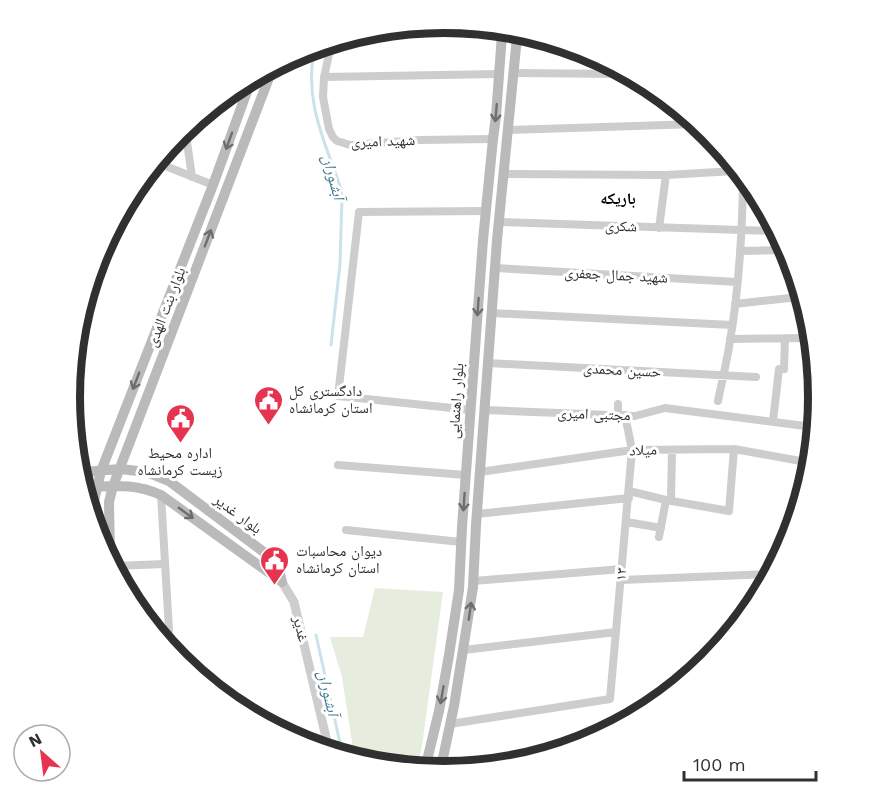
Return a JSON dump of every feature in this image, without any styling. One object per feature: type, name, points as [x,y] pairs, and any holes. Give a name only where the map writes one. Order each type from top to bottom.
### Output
[{"type":"main road","name":"بلوار راهنمایی","points":[[427,761],[439,711],[459,590],[486,211],[502,38]]},
{"type":"main road","name":"بلوار راهنمایی","points":[[442,762],[464,650],[473,581],[495,268],[518,41]]},
{"type":"main road","name":"بلوار بنت الهدی","points":[[110,543],[109,502],[113,486],[269,78]]},
{"type":"main road","name":"بلوار بنت الهدی","points":[[92,487],[101,471],[213,185],[247,90]]},
{"type":"main road","name":"بلوار غدیر","points":[[88,472],[120,469],[147,472],[169,481],[277,562],[282,582]]},
{"type":"main road","name":"بلوار غدیر","points":[[92,487],[134,487],[161,495],[282,582]]},
{"type":"street","name":"شهید امیری","points":[[330,51],[324,77],[323,97],[333,137],[340,142],[350,145],[420,140],[492,139]]},
{"type":"street","points":[[514,73],[611,74]]},
{"type":"street","points":[[324,77],[498,74]]},
{"type":"street","points":[[509,130],[685,124]]},
{"type":"street","points":[[187,139],[192,177]]},
{"type":"street","points":[[163,165],[213,185]]},
{"type":"street","points":[[504,174],[666,175],[729,171]]},
{"type":"street","points":[[659,228],[666,175]]},
{"type":"street","points":[[718,401],[735,304],[742,230],[743,189]]},
{"type":"street","points":[[471,410],[338,396],[359,212],[486,211]]},
{"type":"street","name":"شکری","points":[[499,222],[768,231]]},
{"type":"street","points":[[740,251],[777,250]]},
{"type":"street","name":"شهید جمال جعفری","points":[[495,268],[737,282]]},
{"type":"street","points":[[735,304],[794,298]]},
{"type":"street","points":[[492,313],[732,325]]},
{"type":"street","points":[[730,339],[803,338]]},
{"type":"street","points":[[773,421],[778,369],[784,369],[785,339]]},
{"type":"street","name":"حسین محمدی","points":[[488,363],[756,377]]},
{"type":"street","name":"۱۳","points":[[450,724],[610,699],[632,450],[618,405]]},
{"type":"street","name":"مجتبی امیری","points":[[485,410],[635,416],[665,408],[807,425]]},
{"type":"street","name":"میلاد","points":[[480,472],[632,450],[734,450],[802,461]]},
{"type":"street","points":[[627,522],[660,533],[668,500],[672,450]]},
{"type":"street","points":[[477,514],[629,494],[729,511],[734,450]]},
{"type":"street","points":[[338,465],[466,475]]},
{"type":"street","points":[[161,495],[169,630]]},
{"type":"street","points":[[346,530],[461,542]]},
{"type":"street","points":[[121,566],[165,564]]},
{"type":"street","points":[[473,581],[622,569]]},
{"type":"street","points":[[621,580],[763,574]]},
{"type":"street","name":"غدیر","points":[[282,582],[294,602],[328,743]]},
{"type":"street","points":[[464,650],[616,632]]},
{"type":"green space","points":[[375,588],[443,592],[418,761],[353,751],[342,677],[330,637],[363,637]]},
{"type":"water","points":[[306,729],[307,735],[305,734],[297,731]]},
{"type":"waterway","name":"آبشوران","points":[[313,58],[313,102],[342,197],[340,264],[331,345]]},
{"type":"waterway","name":"آبشوران","points":[[316,635],[341,747]]},
{"type":"place","name":"دادگستری کل استان کرمانشاه","points":[[268,426]]},
{"type":"place","name":"اداره محیط زیست کرمانشاه","points":[[180,444]]},
{"type":"place","name":"دیوان محاسبات استان کرمانشاه","points":[[275,586]]},
{"type":"district","name":"باریکه","points":[[618,198]]}]
